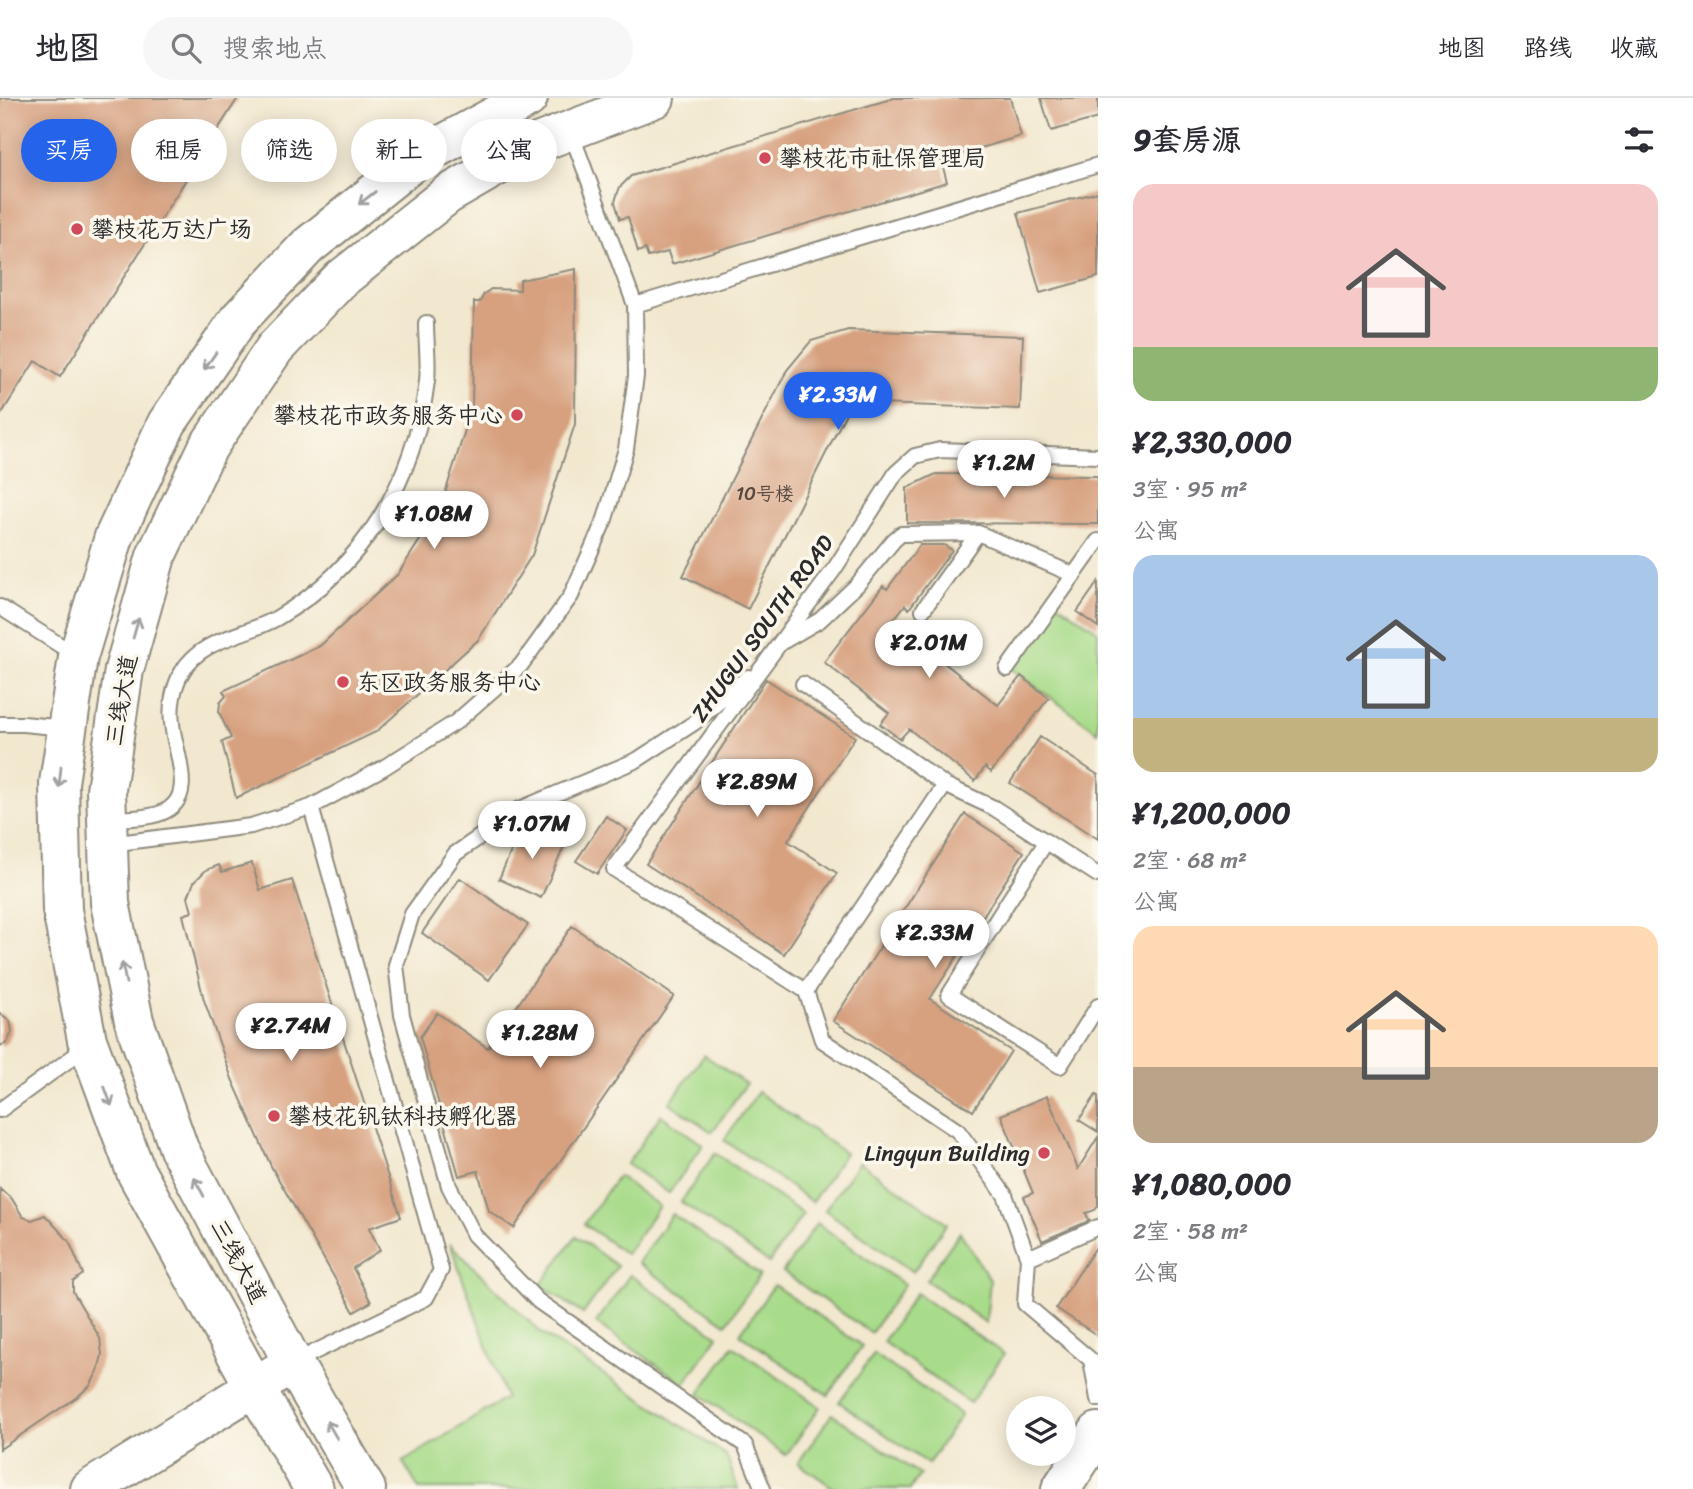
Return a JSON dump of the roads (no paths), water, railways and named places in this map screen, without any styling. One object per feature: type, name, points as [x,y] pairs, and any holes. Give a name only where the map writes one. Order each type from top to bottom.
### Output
[{"type":"main road","name":"三线大道","points":[[314,1489],[136,1172],[89,1045],[62,909],[59,783],[78,657],[114,537],[167,423],[239,319],[308,246],[418,158],[528,98]]},
{"type":"main road","name":"三线大道","points":[[366,1489],[293,1363],[179,1149],[134,1021],[110,903],[106,790],[124,670],[156,556],[216,436],[275,348],[340,280],[447,195],[537,143],[655,98]]},
{"type":"main road","points":[[90,1489],[293,1363]]},
{"type":"main road","points":[[1061,1489],[1098,1432]]},
{"type":"lane","points":[[108,832],[251,826],[311,807],[383,768],[456,722],[521,665],[571,596],[605,519],[626,449],[636,376],[635,305],[570,131]]},
{"type":"lane","points":[[635,305],[1098,165]]},
{"type":"lane","points":[[108,832],[161,813],[173,807],[181,796],[182,782],[171,723],[173,695],[182,671],[203,649],[275,619],[324,585],[363,543],[395,495],[416,439],[427,380],[426,323]]},
{"type":"lane","name":"ZHUGUI SOUTH ROAD","points":[[806,991],[614,869],[835,568],[896,473],[915,456],[940,450],[1098,456]]},
{"type":"lane","points":[[779,644],[820,620],[857,585],[901,534],[978,533],[1074,575]]},
{"type":"lane","points":[[923,610],[978,533]]},
{"type":"lane","points":[[1007,669],[1098,541]]},
{"type":"lane","points":[[0,607],[78,657]]},
{"type":"lane","points":[[763,1489],[745,1446],[538,1301],[474,1235],[449,1186],[402,1014],[396,965],[412,914],[455,854],[520,809],[637,761],[694,723],[768,660]]},
{"type":"lane","points":[[803,684],[945,785],[994,808],[1098,875]]},
{"type":"lane","points":[[0,724],[67,729]]},
{"type":"lane","points":[[945,785],[806,991],[822,1040],[958,1131],[1005,1195],[1028,1258],[1025,1304],[1091,1360],[1098,1399]]},
{"type":"lane","points":[[293,1363],[426,1298],[441,1270],[311,807]]},
{"type":"lane","points":[[1046,842],[949,995],[1060,1066],[1098,1006]]},
{"type":"lane","points":[[0,1110],[89,1045]]},
{"type":"lane","points":[[1028,1258],[1098,1227]]},
{"type":"place","name":"攀枝花市社保管理局","points":[[765,158]]},
{"type":"place","name":"攀枝花万达广场","points":[[77,229]]},
{"type":"place","name":"攀枝花市政务服务中心","points":[[517,415]]},
{"type":"place","name":"东区政务服务中心","points":[[343,682]]},
{"type":"place","name":"攀枝花钒钛科技孵化器","points":[[274,1116]]},
{"type":"place","name":"Lingyun Building","points":[[1044,1153]]}]
